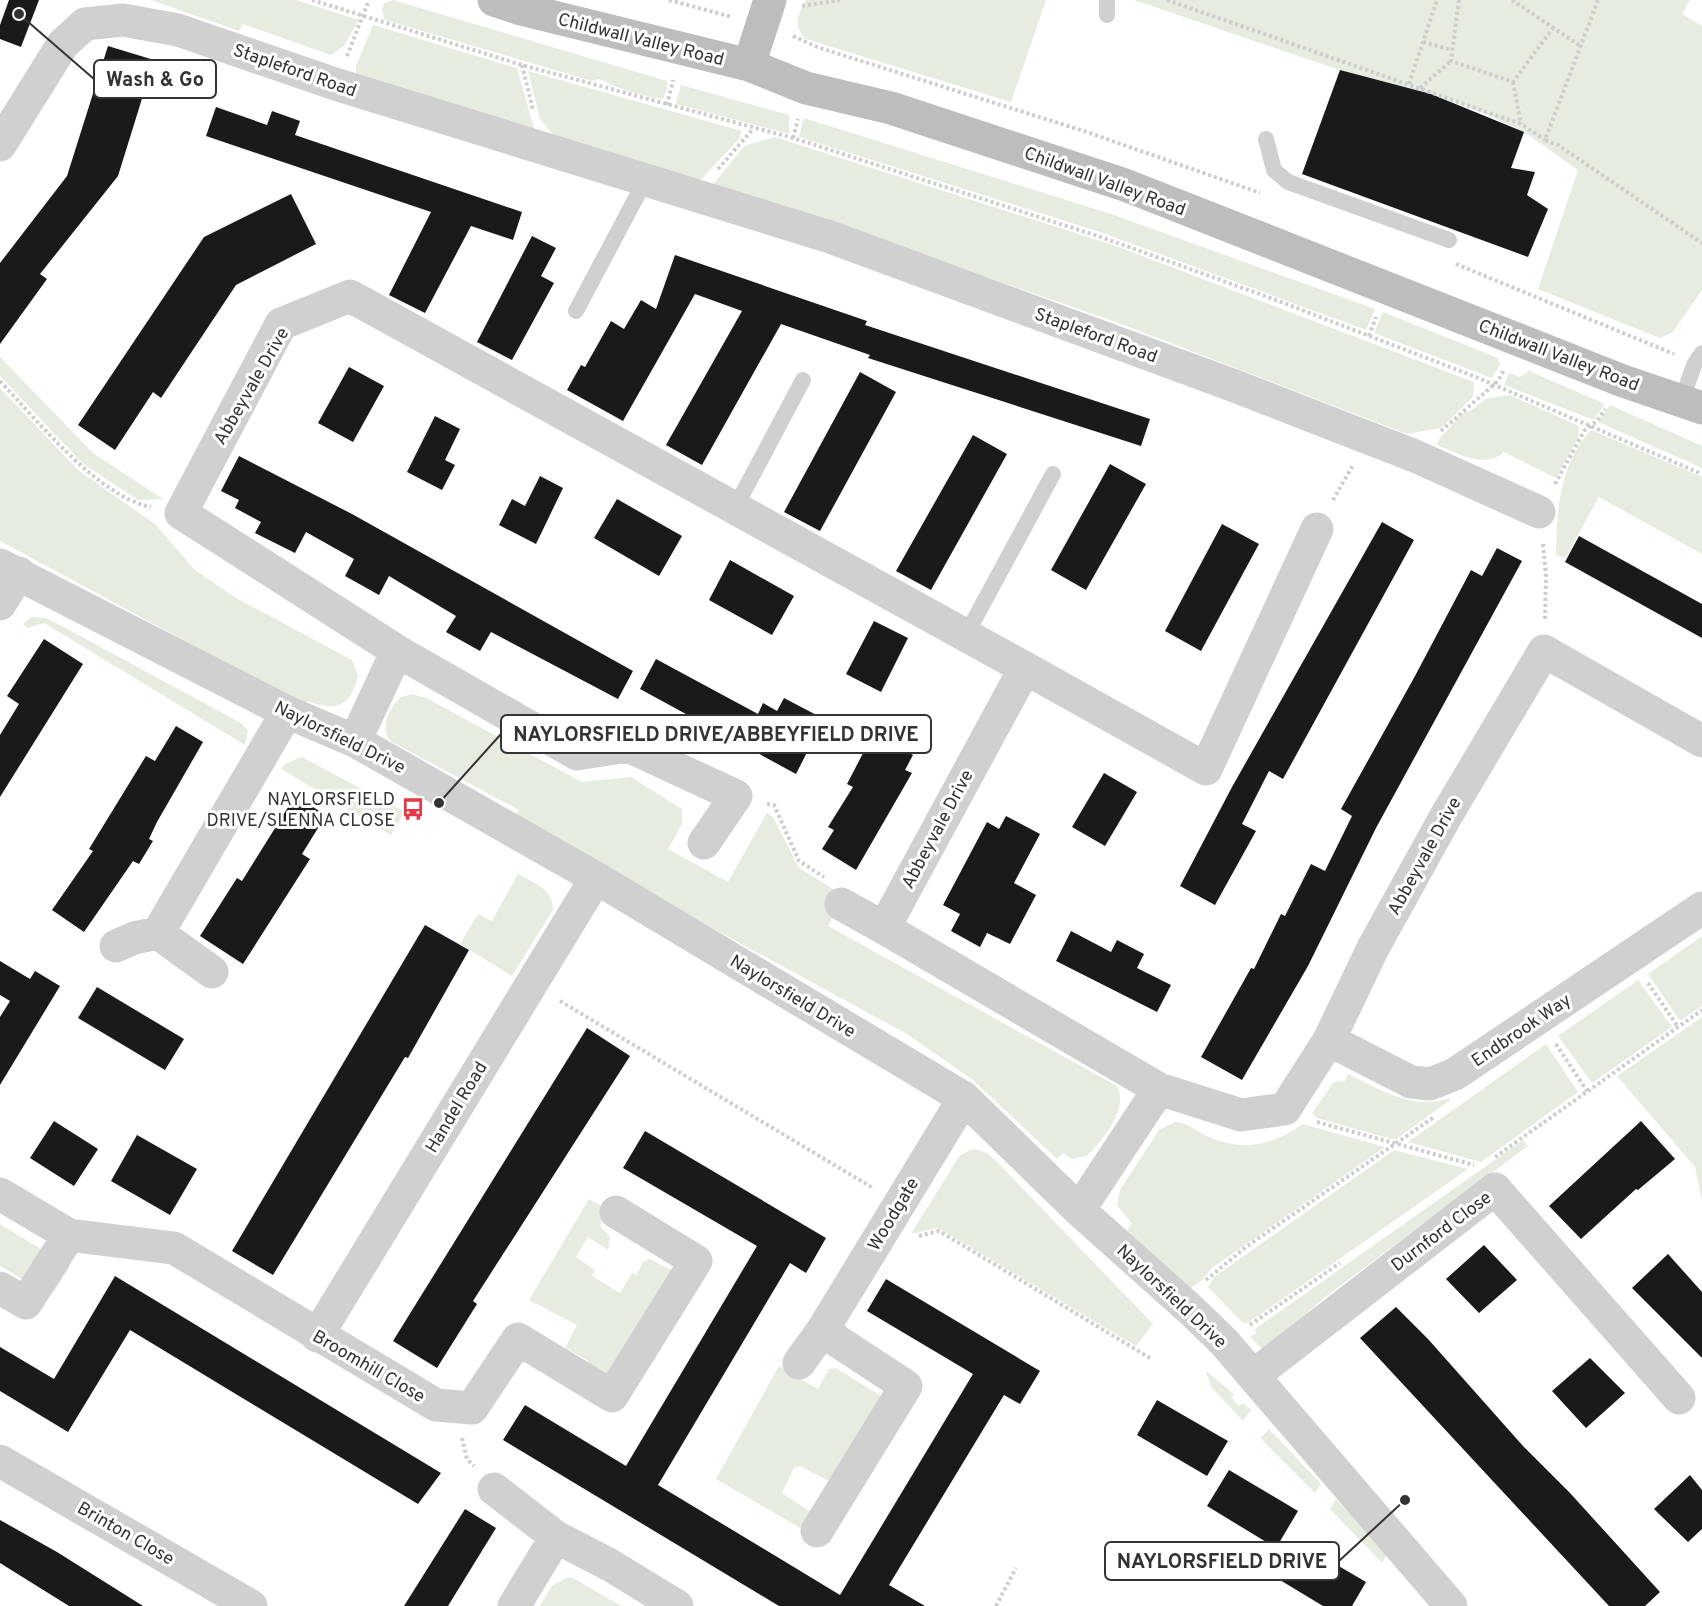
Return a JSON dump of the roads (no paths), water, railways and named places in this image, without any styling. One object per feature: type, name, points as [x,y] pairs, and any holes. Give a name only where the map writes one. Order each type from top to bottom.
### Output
[{"type":"main road","name":"Childwall Valley Road","points":[[494,0],[550,8],[749,65],[806,88],[891,108],[1125,185],[1623,381],[1692,403]]},
{"type":"main road","points":[[749,65],[770,0]]},
{"type":"street","name":"Stapleford Road","points":[[0,145],[63,44],[85,24],[123,20],[178,30],[335,84],[830,237],[1232,385],[1415,456],[1539,512]]},
{"type":"street","name":"Abbeyvale Drive","points":[[397,651],[181,513],[281,324],[350,296],[1206,769],[1317,529]]},
{"type":"street","points":[[0,604],[10,569]]},
{"type":"street","name":"Naylorsfield Drive","points":[[10,569],[287,712],[356,741],[596,878],[964,1098],[1079,1210],[1192,1311],[1253,1376],[1451,1606]]},
{"type":"street","points":[[356,741],[397,651],[577,754],[628,746],[736,796],[704,843]]},
{"type":"street","name":"Abbeyvale Drive","points":[[1159,1089],[1240,1115],[1285,1109],[1329,1040],[1390,917],[1446,816],[1544,651],[1702,741]]},
{"type":"street","name":"Abbeyvale Drive","points":[[884,928],[1025,668]]},
{"type":"street","points":[[158,933],[287,712]]},
{"type":"street","name":"Handel Road","points":[[317,1336],[596,878]]},
{"type":"street","points":[[841,904],[1159,1089],[1079,1210]]},
{"type":"street","name":"Endbrook Way","points":[[1329,1040],[1411,1082],[1430,1084],[1455,1074],[1702,908]]},
{"type":"street","points":[[116,946],[134,938],[158,933],[212,972]]},
{"type":"street","name":"Woodgate","points":[[799,1363],[822,1330],[964,1098]]},
{"type":"street","name":"Durnford Close","points":[[1253,1376],[1495,1189],[1679,1398]]},
{"type":"street","name":"Broomhill Close","points":[[0,1194],[69,1235],[174,1248],[317,1336],[436,1405],[472,1408],[518,1339],[612,1395],[696,1261],[616,1212]]},
{"type":"street","points":[[0,1288],[26,1303],[69,1235]]},
{"type":"street","points":[[818,1531],[906,1386],[822,1330]]},
{"type":"street","name":"Brinton Close","points":[[0,1461],[251,1606]]},
{"type":"street","points":[[494,1489],[556,1537],[610,1565],[677,1606]]},
{"type":"street","points":[[514,1606],[556,1537]]},
{"type":"lane","points":[[1266,139],[1274,170],[1288,182],[1449,240]]},
{"type":"lane","points":[[576,311],[646,179]]},
{"type":"lane","points":[[1692,403],[1694,365],[1702,353]]},
{"type":"lane","points":[[735,508],[803,380]]},
{"type":"lane","points":[[966,635],[1053,474]]},
{"type":"place","name":"Wash & Go","points":[[19,14]]},
{"type":"place","name":"NAYLORSFIELD DRIVE/ABBEYFIELD DRIVE","points":[[439,803]]},
{"type":"place","name":"NAYLORSFIELD DRIVE/SLENNA CLOSE","points":[[413,809]]},
{"type":"place","name":"NAYLORSFIELD DRIVE","points":[[1405,1500]]}]
